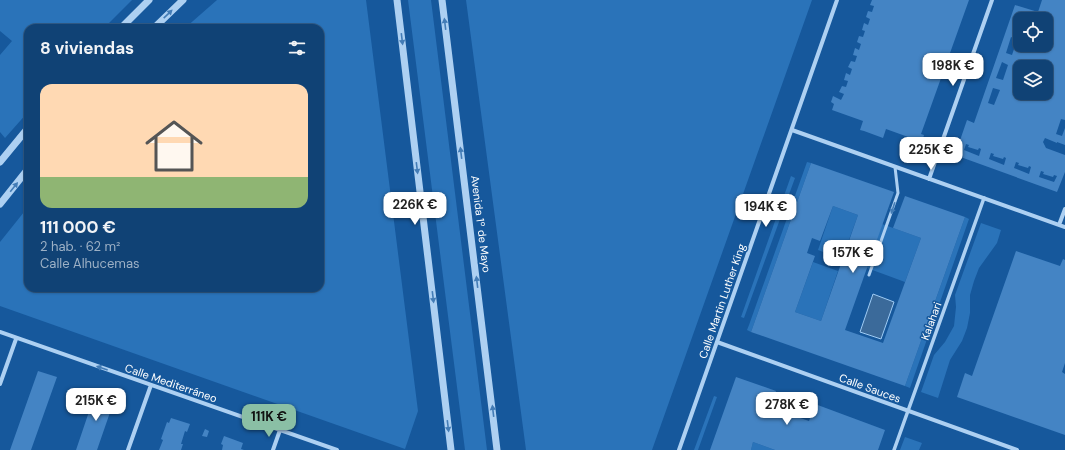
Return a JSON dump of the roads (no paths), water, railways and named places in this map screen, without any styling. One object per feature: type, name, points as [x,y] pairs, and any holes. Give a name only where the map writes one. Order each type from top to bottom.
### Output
[{"type":"street","points":[[125,24],[149,0]]},
{"type":"street","points":[[158,24],[183,0]]},
{"type":"street","points":[[397,0],[451,450]]},
{"type":"street","name":"Avenida 1º de Mayo","points":[[442,0],[497,450]]},
{"type":"street","name":"Calle Martin Luther King","points":[[679,450],[837,0]]},
{"type":"street","points":[[929,179],[992,0]]},
{"type":"street","points":[[792,130],[1065,227]]},
{"type":"street","points":[[0,162],[24,133]]},
{"type":"street","points":[[0,204],[24,174]]},
{"type":"street","name":"Kalahari","points":[[894,450],[984,198]]},
{"type":"street","points":[[1059,225],[1065,209]]},
{"type":"street","name":"Calle Mediterráneo","points":[[0,332],[16,339],[337,450]]},
{"type":"street","points":[[0,384],[16,339]]},
{"type":"street","name":"Calle Sauces","points":[[717,342],[1017,450]]},
{"type":"street","points":[[128,450],[151,385]]},
{"type":"street","points":[[273,450],[280,430]]},
{"type":"lane","points":[[869,275],[898,193],[895,167]]}]
